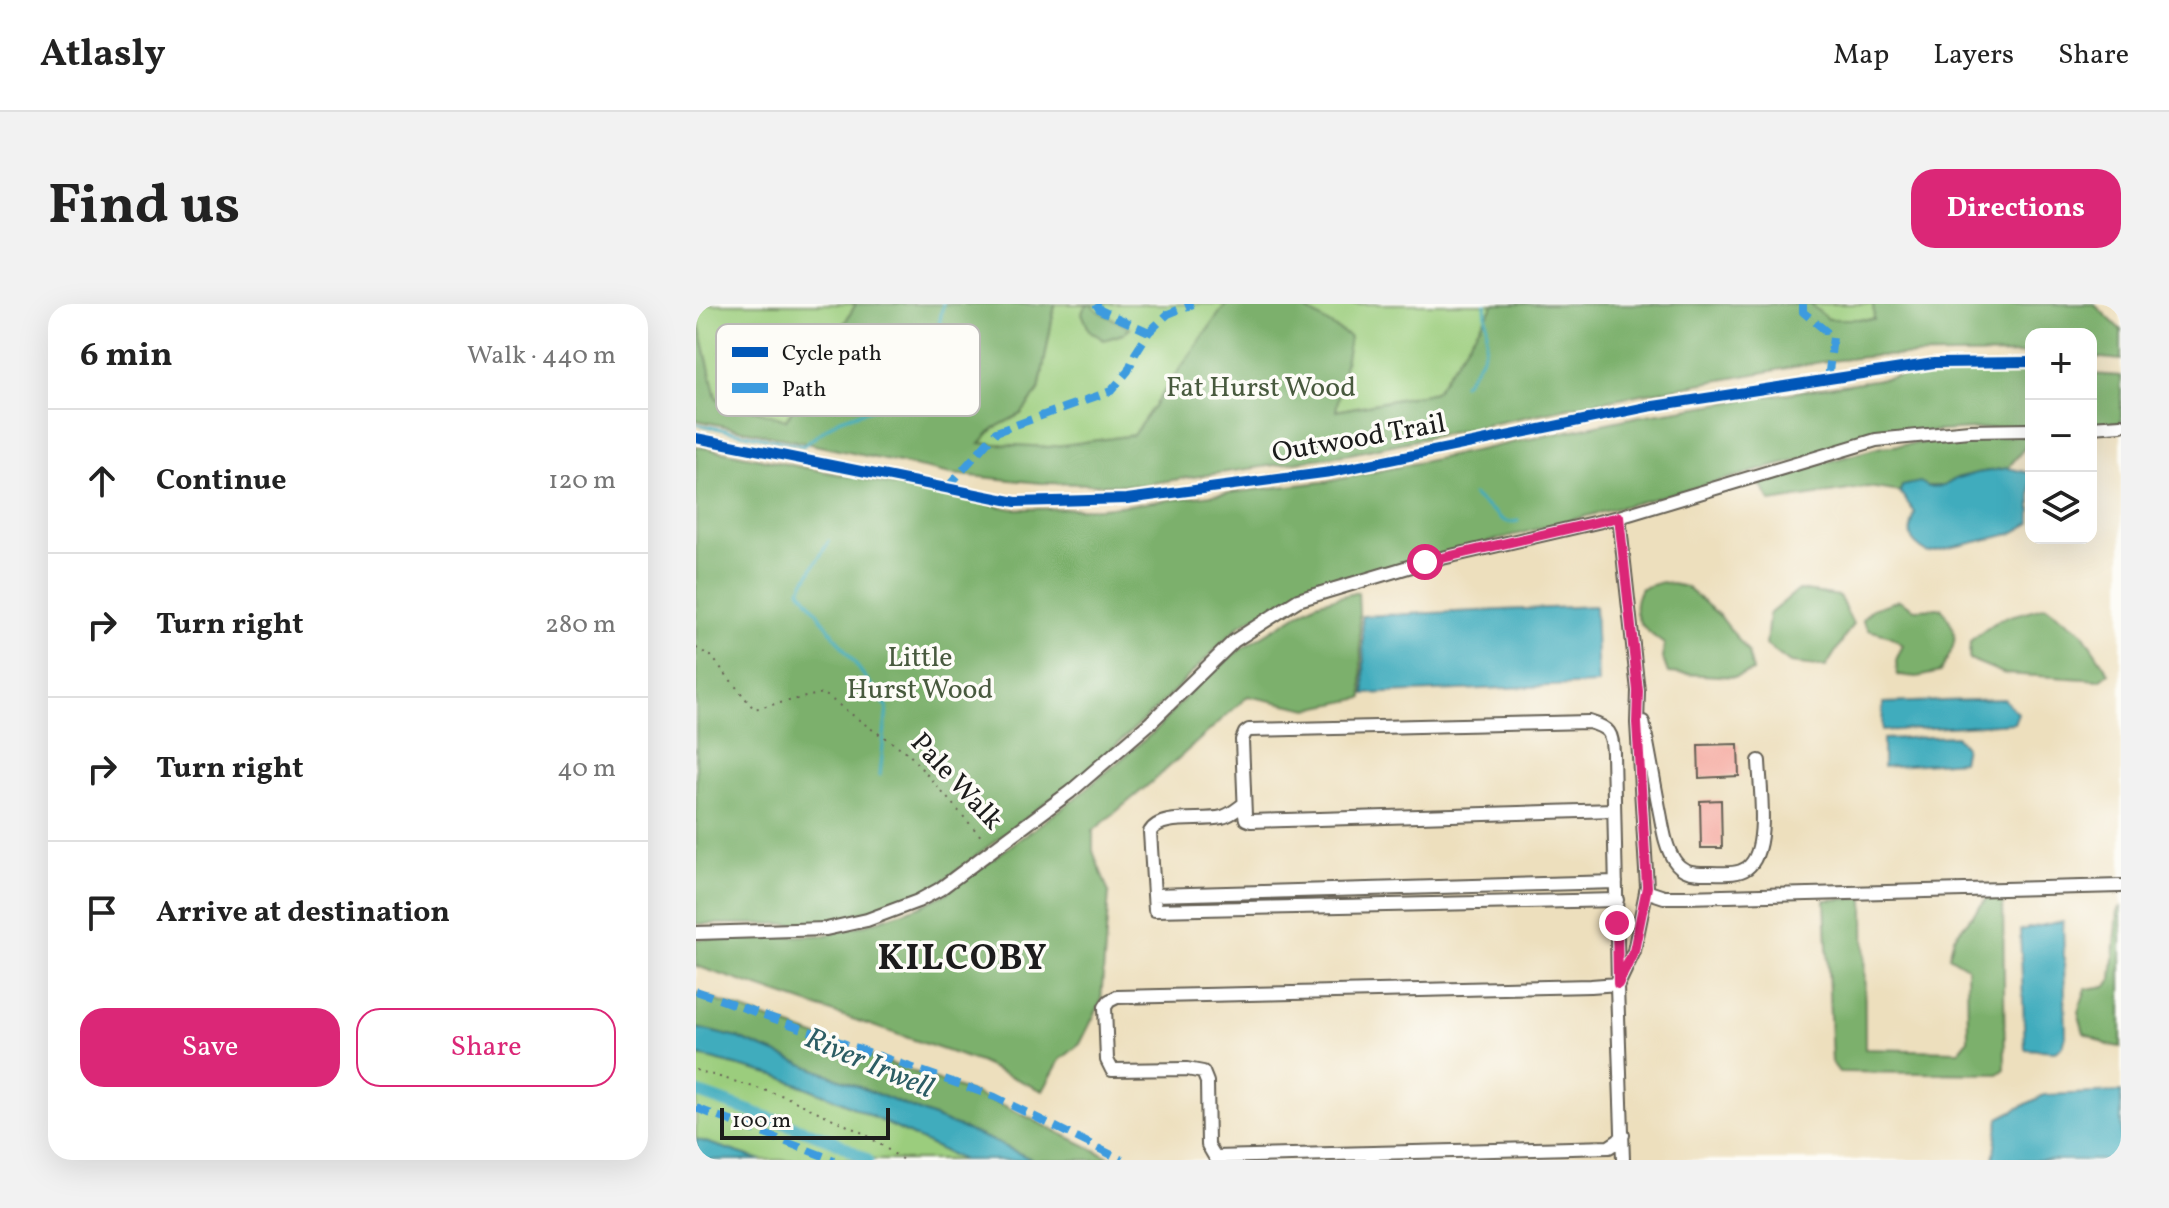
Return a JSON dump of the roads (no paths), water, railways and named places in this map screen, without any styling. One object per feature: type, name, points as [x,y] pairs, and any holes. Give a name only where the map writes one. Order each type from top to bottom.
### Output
[{"type":"lane","points":[[2097,427],[2121,425]]},
{"type":"lane","points":[[701,933],[826,929],[867,920],[918,901],[940,889],[1070,792],[1127,743],[1234,641],[1298,600],[1425,562],[1619,517],[1876,440],[1969,431],[2025,430]]},
{"type":"lane","points":[[1619,517],[1638,691],[1665,837],[1671,856],[1683,870],[1692,874],[1737,873],[1756,859],[1761,837],[1759,761]]},
{"type":"lane","points":[[1618,984],[1634,951],[1646,891],[1638,691]]},
{"type":"lane","points":[[1614,810],[1251,821],[1246,819],[1244,804],[1242,740],[1249,730],[1589,722],[1604,728],[1612,737],[1617,900],[1617,987],[1623,1160]]},
{"type":"lane","points":[[1244,804],[1219,818],[1167,821],[1153,826],[1150,832],[1155,910],[1617,900]]},
{"type":"lane","points":[[1154,895],[1616,882]]},
{"type":"lane","points":[[1646,891],[1664,897],[1685,897],[2121,886]]},
{"type":"lane","points":[[1618,984],[1117,997],[1105,1007],[1107,1060],[1112,1070],[1187,1069],[1203,1072],[1207,1082],[1208,1145],[1215,1157],[1609,1147],[1623,1135]]},
{"type":"water","points":[[2008,468],[2025,472],[2025,526],[2011,534],[1928,553],[1916,545],[1910,532],[1915,513],[1900,492],[1902,486],[1920,482],[1929,487],[1944,486],[1957,478]]},
{"type":"water","points":[[1595,606],[1598,684],[1365,694],[1362,616]]},
{"type":"water","points":[[2004,699],[2018,713],[2014,723],[1882,731],[1883,703]]},
{"type":"water","points":[[1956,736],[1965,747],[1962,761],[1883,767],[1883,739]]},
{"type":"water","points":[[2063,921],[2066,1036],[2063,1046],[2056,1051],[2025,1049],[2020,930]]},
{"type":"water","points":[[696,1028],[738,1038],[991,1140],[1033,1160],[962,1160],[840,1101],[778,1076],[696,1055]]},
{"type":"water","points":[[2121,1092],[2121,1160],[1993,1160],[1999,1118],[2044,1095]]},
{"type":"water","points":[[696,1139],[761,1160],[696,1160]]},
{"type":"waterway","points":[[939,324],[943,304]]},
{"type":"waterway","points":[[1463,384],[1478,364],[1485,347],[1485,304]]},
{"type":"waterway","points":[[696,424],[803,446],[838,420],[850,416]]},
{"type":"waterway","points":[[1473,495],[1504,521],[1518,521]]},
{"type":"waterway","points":[[829,541],[800,589],[887,707],[880,775]]},
{"type":"waterway","points":[[696,1092],[834,1141],[867,1160]]},
{"type":"district","name":"KILCOBY","points":[[963,960]]},
{"type":"park label","name":"Fat Hurst Wood","points":[[1261,388]]},
{"type":"park label","name":"Little Hurst Wood","points":[[920,674]]},
{"type":"water label","name":"River Irwell","points":[[869,1064]]}]
